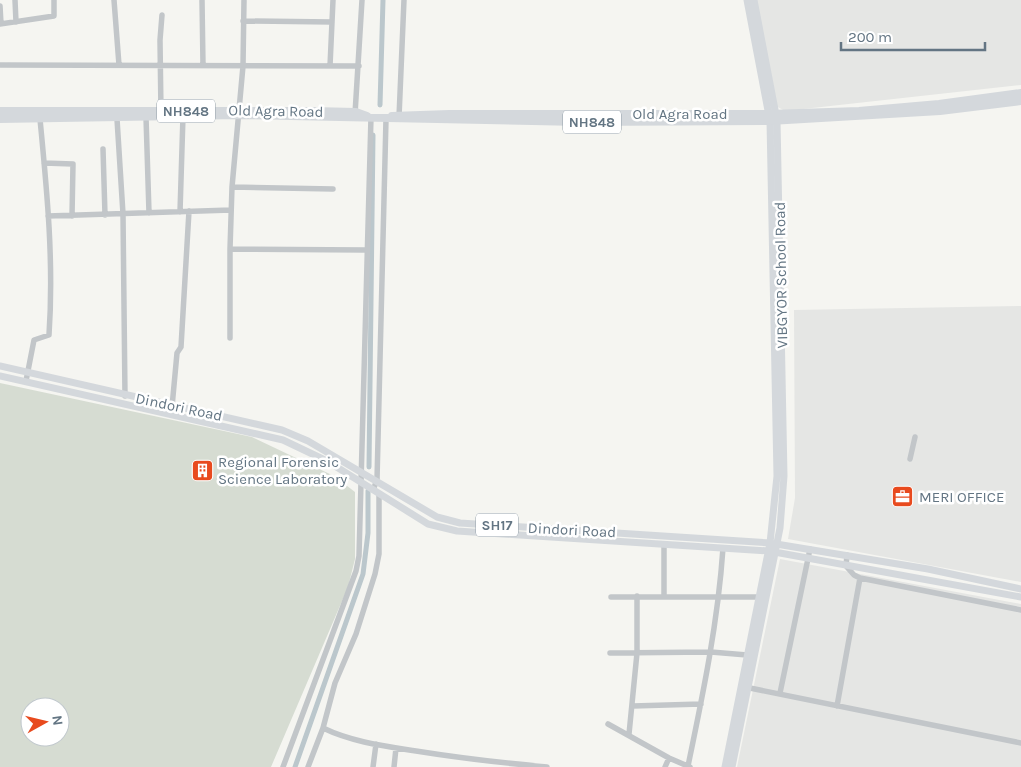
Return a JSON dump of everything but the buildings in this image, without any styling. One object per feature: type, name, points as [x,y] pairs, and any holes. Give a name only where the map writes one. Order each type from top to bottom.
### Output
[{"type":"highway","name":"NH848","points":[[773,117],[796,112],[868,110],[939,104],[1021,93]]},
{"type":"highway","name":"NH848","points":[[0,119],[117,119],[161,114],[183,116],[239,113],[355,115],[386,119],[399,117],[773,117],[940,111],[1021,101]]},
{"type":"highway","name":"Old Agra Road","points":[[0,112],[239,113]]},
{"type":"main road","name":"VIBGYOR School Road","points":[[747,0],[773,117]]},
{"type":"main road","name":"VIBGYOR School Road","points":[[754,0],[773,117],[784,476],[772,551]]},
{"type":"main road","name":"Dindori Road","points":[[0,366],[125,396],[282,430],[308,441],[437,517],[460,523],[774,543],[928,569],[1021,590]]},
{"type":"main road","points":[[0,376],[284,440],[312,453],[428,524],[458,531],[772,551],[1021,597]]},
{"type":"main road","points":[[732,767],[747,655],[759,597],[772,551]]},
{"type":"main road","points":[[725,767],[744,687],[772,551]]},
{"type":"street","points":[[15,0],[16,22]]},
{"type":"street","points":[[0,6],[1,24],[54,16],[54,0]]},
{"type":"street","points":[[114,0],[120,65]]},
{"type":"street","points":[[202,0],[203,65]]},
{"type":"street","points":[[230,338],[230,249],[234,137],[239,113],[243,66],[244,0]]},
{"type":"street","points":[[330,66],[333,0]]},
{"type":"street","points":[[355,115],[362,0]]},
{"type":"street","points":[[399,117],[404,0]]},
{"type":"street","points":[[161,114],[162,15]]},
{"type":"street","points":[[243,21],[332,22]]},
{"type":"street","points":[[0,65],[359,66]]},
{"type":"street","points":[[180,212],[183,116]]},
{"type":"street","points":[[146,117],[149,213]]},
{"type":"street","points":[[283,767],[356,571],[361,527],[366,250],[371,117]]},
{"type":"street","points":[[26,381],[34,340],[49,334],[51,301],[48,216],[40,119]]},
{"type":"street","points":[[117,119],[123,214],[125,396]]},
{"type":"street","points":[[308,767],[323,728],[336,683],[356,634],[375,574],[379,545],[376,492],[386,119]]},
{"type":"street","points":[[102,149],[105,215]]},
{"type":"street","points":[[44,163],[73,164],[72,216]]},
{"type":"street","points":[[232,187],[333,189]]},
{"type":"street","points":[[48,216],[231,210]]},
{"type":"street","points":[[172,406],[177,353],[181,347],[189,212]]},
{"type":"street","points":[[230,249],[366,250]]},
{"type":"street","points":[[910,459],[915,437]]},
{"type":"street","points":[[664,544],[664,596]]},
{"type":"street","points":[[608,724],[689,767],[711,652],[719,597],[723,548]]},
{"type":"street","points":[[780,693],[810,549]]},
{"type":"street","points":[[847,555],[846,566],[860,578],[1021,610]]},
{"type":"street","points":[[837,706],[860,578]]},
{"type":"street","points":[[629,734],[637,654],[637,596]]},
{"type":"street","points":[[611,597],[759,597]]},
{"type":"street","points":[[610,653],[711,652],[747,655]]},
{"type":"street","points":[[744,687],[1021,743]]},
{"type":"street","points":[[633,706],[701,704]]},
{"type":"street","points":[[323,728],[346,739],[396,748],[468,759],[547,767]]},
{"type":"street","points":[[373,767],[376,744]]},
{"type":"street","points":[[394,767],[396,748]]},
{"type":"street","points":[[664,767],[669,758]]},
{"type":"street","points":[[468,759],[469,767]]},
{"type":"shaded area","points":[[752,0],[1021,0],[1021,85],[785,111],[776,106]]},
{"type":"shaded area","points":[[1021,306],[1021,582],[788,539],[795,498],[794,310]]},
{"type":"shaded area","points":[[0,383],[252,437],[334,476],[355,492],[355,559],[348,587],[271,767],[0,767]]},
{"type":"shaded area","points":[[780,559],[1021,604],[1021,767],[737,767]]},
{"type":"waterway","points":[[380,105],[383,0]]},
{"type":"waterway","points":[[369,467],[373,135]]},
{"type":"waterway","points":[[295,767],[363,574],[368,533],[368,491]]},
{"type":"place","name":"Regional Forensic Science Laboratory","points":[[202,471]]},
{"type":"place","name":"MERI OFFICE","points":[[903,497]]}]
